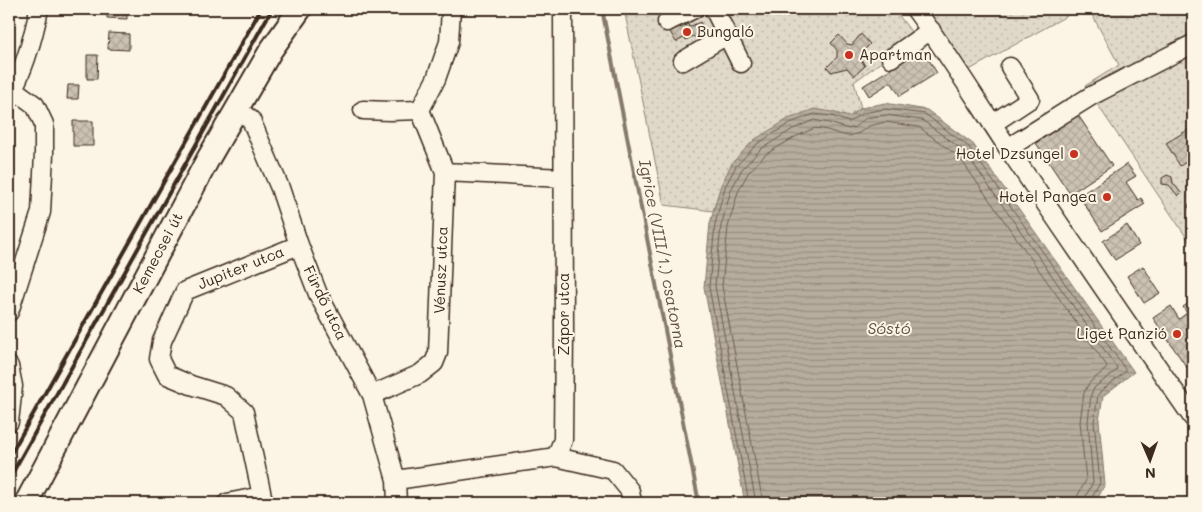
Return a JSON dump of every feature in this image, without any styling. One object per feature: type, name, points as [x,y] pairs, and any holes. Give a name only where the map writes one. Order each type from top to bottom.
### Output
[{"type":"main road","name":"Kemecsei út","points":[[26,503],[208,159],[271,50],[300,9]]},
{"type":"street","points":[[9,312],[41,212],[44,124],[35,105],[11,92],[26,59],[39,9]]},
{"type":"street","points":[[363,110],[420,110],[436,79],[449,42],[451,9]]},
{"type":"street","name":"Zápor utca","points":[[556,457],[563,440],[563,9]]},
{"type":"street","points":[[667,22],[694,9]]},
{"type":"street","points":[[714,9],[741,63]]},
{"type":"street","points":[[915,9],[931,30],[1080,256],[1193,418]]},
{"type":"street","points":[[891,58],[931,30]]},
{"type":"street","points":[[683,62],[727,35]]},
{"type":"street","points":[[1008,148],[1091,96],[1193,44]]},
{"type":"street","points":[[992,124],[1030,99],[1010,67]]},
{"type":"street","name":"Fürdő utca","points":[[236,110],[250,120],[280,188],[318,294],[372,395],[396,480],[397,503]]},
{"type":"street","name":"Vénusz utca","points":[[372,395],[420,374],[434,363],[438,353],[445,172],[420,110]]},
{"type":"street","points":[[445,172],[563,178]]},
{"type":"street","name":"Jupiter utca","points":[[263,500],[244,412],[226,396],[167,375],[158,359],[162,341],[185,291],[299,245]]},
{"type":"street","points":[[9,366],[13,386],[9,422]]},
{"type":"street","points":[[396,480],[556,457],[613,470],[630,491],[632,503]]},
{"type":"street","points":[[227,503],[263,500]]},
{"type":"shaded area","points":[[624,9],[894,9],[915,37],[854,82],[861,108],[849,118],[832,112],[721,185],[713,211],[664,205]]},
{"type":"shaded area","points":[[921,9],[1079,9],[964,73]]},
{"type":"shaded area","points":[[1089,9],[1193,9],[1193,247],[1085,86],[1119,65]]},
{"type":"water","name":"Sóstó","points":[[885,103],[927,110],[973,144],[1134,372],[1103,396],[1099,421],[1105,485],[1095,503],[745,503],[704,287],[710,223],[721,185],[732,163],[754,140],[788,119],[814,109],[849,117],[861,108]]},
{"type":"building","points":[[107,9],[127,9],[127,19],[107,18]]},
{"type":"building","name":"Bungaló","points":[[700,22],[706,33],[695,38],[693,36],[676,42],[669,30],[679,26],[681,28],[688,24],[689,27]]},
{"type":"building","points":[[109,33],[129,34],[129,50],[108,49]]},
{"type":"building","name":"Apartman","points":[[861,34],[870,44],[861,53],[861,59],[865,66],[854,76],[847,68],[831,72],[827,67],[837,57],[837,50],[831,43],[839,35],[847,44],[852,45]]},
{"type":"building","points":[[922,49],[937,73],[900,96],[891,82],[869,96],[863,86]]},
{"type":"building","points":[[87,55],[98,55],[97,79],[87,79]]},
{"type":"building","points":[[68,85],[79,85],[78,99],[67,99]]},
{"type":"building","name":"Hotel Dzsungel","points":[[1078,115],[1112,166],[1070,194],[1036,143]]},
{"type":"building","points":[[73,121],[93,121],[93,146],[73,146]]},
{"type":"building","points":[[1193,127],[1193,174],[1186,162],[1180,166],[1166,143]]},
{"type":"building","name":"Hotel Pangea","points":[[1127,164],[1136,176],[1126,182],[1138,200],[1141,198],[1145,204],[1102,231],[1079,196]]},
{"type":"building","points":[[1167,175],[1172,177],[1173,183],[1181,193],[1178,196],[1169,185],[1162,184],[1162,178]]},
{"type":"building","points":[[1193,201],[1193,211],[1188,206]]},
{"type":"building","points":[[1127,225],[1139,245],[1115,260],[1103,241]]},
{"type":"building","points":[[1143,266],[1160,293],[1144,303],[1127,276]]},
{"type":"building","name":"Liget Panzió","points":[[1192,301],[1193,324],[1186,329],[1193,339],[1193,366],[1188,369],[1153,318],[1171,306],[1179,319],[1187,313],[1183,307]]},
{"type":"waterway","name":"Igrice (VIII/1.) csatorna","points":[[602,9],[699,503]]},
{"type":"railway","points":[[9,457],[261,9]]},
{"type":"railway","points":[[9,479],[272,9]]},
{"type":"place","name":"Bungaló","points":[[687,32]]},
{"type":"place","name":"Apartman","points":[[849,55]]},
{"type":"place","name":"Hotel Dzsungel","points":[[1074,154]]},
{"type":"place","name":"Hotel Pangea","points":[[1107,197]]},
{"type":"place","name":"Liget Panzió","points":[[1177,334]]}]
